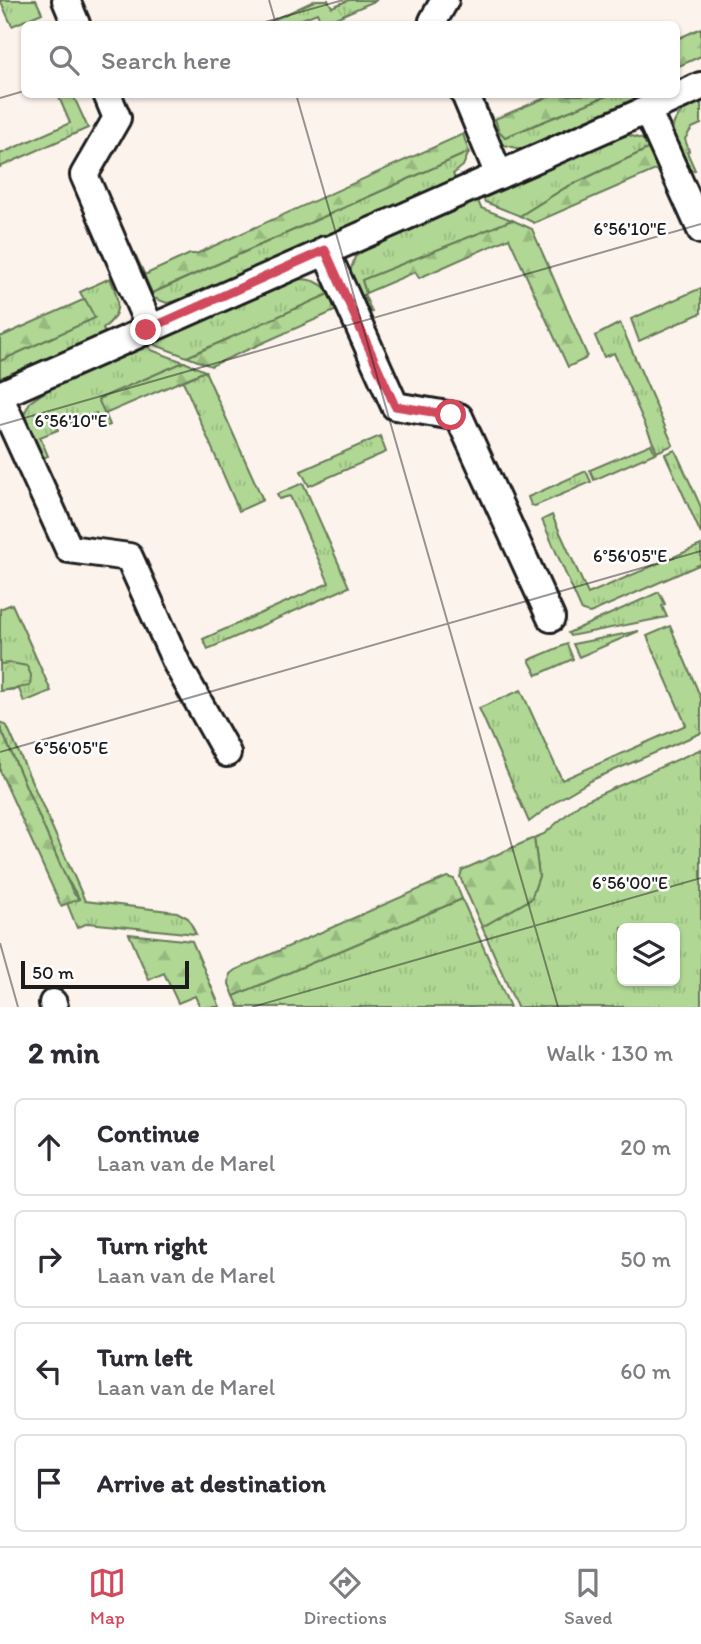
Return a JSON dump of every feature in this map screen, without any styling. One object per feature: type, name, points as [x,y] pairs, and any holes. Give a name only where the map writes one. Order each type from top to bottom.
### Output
[{"type":"street","points":[[66,0],[75,21]]},
{"type":"street","points":[[434,21],[446,0]]},
{"type":"street","points":[[680,95],[701,86]]},
{"type":"street","points":[[109,98],[117,118],[84,175],[150,328]]},
{"type":"street","points":[[467,98],[499,175]]},
{"type":"street","points":[[227,753],[177,664],[128,557],[69,549],[0,396],[325,250],[674,98]]},
{"type":"street","points":[[647,110],[701,230]]},
{"type":"street","points":[[325,250],[395,406],[459,417],[551,618]]},
{"type":"green space","points":[[0,0],[36,0],[42,13],[12,26]]},
{"type":"green space","points":[[316,0],[328,0],[332,7],[349,0],[377,0],[329,21],[321,21],[317,13],[297,21],[271,21]]},
{"type":"green space","points":[[701,28],[701,56],[680,66],[680,38]]},
{"type":"green space","points":[[59,98],[74,98],[88,128],[0,167],[0,154],[70,123]]},
{"type":"green space","points":[[545,98],[602,98],[505,137],[499,131],[495,119]]},
{"type":"green space","points":[[602,98],[640,98],[520,149],[500,144],[481,104],[485,102],[505,137]]},
{"type":"green space","points":[[701,99],[701,124],[692,128],[685,139],[695,170],[686,172],[676,149],[672,130],[679,114]]},
{"type":"green space","points":[[463,134],[469,152],[152,293],[144,275]]},
{"type":"green space","points":[[629,135],[644,140],[652,147],[565,188],[520,216],[485,202],[482,197],[613,139]]},
{"type":"green space","points":[[652,147],[658,156],[654,159],[658,169],[534,223],[520,216],[565,188]]},
{"type":"green space","points":[[469,152],[463,166],[453,174],[456,180],[188,298],[167,303],[148,296],[131,259],[136,256],[153,293]]},
{"type":"green space","points":[[477,199],[481,208],[512,220],[362,280],[366,293],[364,294],[372,312],[367,315],[349,275],[355,257],[367,248]]},
{"type":"green space","points":[[512,220],[532,229],[587,355],[585,359],[568,367],[509,238],[419,278],[415,272],[366,293],[362,280]]},
{"type":"green space","points":[[110,278],[116,292],[117,306],[114,318],[103,328],[105,334],[0,381],[0,361],[94,318],[80,292]]},
{"type":"green space","points":[[299,279],[316,282],[331,293],[187,357],[155,345],[154,342]]},
{"type":"green space","points":[[701,288],[701,313],[639,341],[631,319]]},
{"type":"green space","points":[[331,293],[339,309],[211,366],[187,357]]},
{"type":"green space","points":[[85,299],[95,318],[0,361],[0,337]]},
{"type":"green space","points":[[620,323],[673,445],[657,452],[614,353],[604,357],[595,336]]},
{"type":"green space","points":[[148,344],[151,350],[184,362],[99,399],[110,425],[103,428],[96,413],[70,424],[65,414],[53,419],[58,430],[40,437],[48,456],[40,459],[23,422],[30,402],[52,387]]},
{"type":"green space","points":[[184,362],[205,371],[105,414],[98,399]]},
{"type":"green space","points":[[205,371],[263,500],[239,511],[183,381]]},
{"type":"green space","points":[[380,436],[386,452],[309,486],[301,471]]},
{"type":"green space","points":[[651,444],[655,453],[594,480],[590,470]]},
{"type":"green space","points":[[675,450],[701,507],[701,534],[665,454]]},
{"type":"green space","points":[[586,471],[591,482],[535,506],[531,505],[528,497]]},
{"type":"green space","points":[[303,483],[349,587],[208,649],[203,639],[329,583],[290,496],[279,499],[277,494]]},
{"type":"green space","points":[[552,515],[588,594],[701,545],[701,564],[590,613],[582,611],[542,520]]},
{"type":"green space","points":[[659,592],[667,617],[570,636],[568,633]]},
{"type":"green space","points":[[12,604],[51,691],[24,702],[19,689],[0,691],[0,609]]},
{"type":"green space","points":[[670,626],[701,698],[701,733],[594,779],[558,800],[529,822],[479,708],[521,690],[562,780],[686,725],[647,636]]},
{"type":"green space","points":[[639,631],[579,657],[573,644]]},
{"type":"green space","points":[[567,644],[573,659],[537,675],[529,660]]},
{"type":"green space","points":[[0,664],[27,666],[31,675],[30,686],[0,691]]},
{"type":"green space","points":[[0,722],[7,726],[85,901],[177,912],[188,918],[196,934],[88,923],[77,928],[67,903],[79,898],[65,876]]},
{"type":"green space","points":[[0,727],[65,876],[79,899],[61,906],[0,771]]},
{"type":"green space","points":[[701,749],[701,1007],[517,1007],[482,927],[531,899],[539,876],[534,838],[544,834],[580,803]]},
{"type":"green space","points":[[534,838],[539,876],[531,899],[482,927],[460,877],[462,870]]},
{"type":"green space","points":[[447,877],[454,879],[462,899],[234,996],[229,984],[230,974],[235,970]]},
{"type":"green space","points":[[462,899],[510,1007],[239,1007],[234,996]]},
{"type":"green space","points":[[129,934],[192,941],[220,1007],[200,1007],[195,996],[178,1003],[164,973],[149,980]]},
{"type":"route","points":[[146,330],[325,250],[395,406],[451,415]]}]
